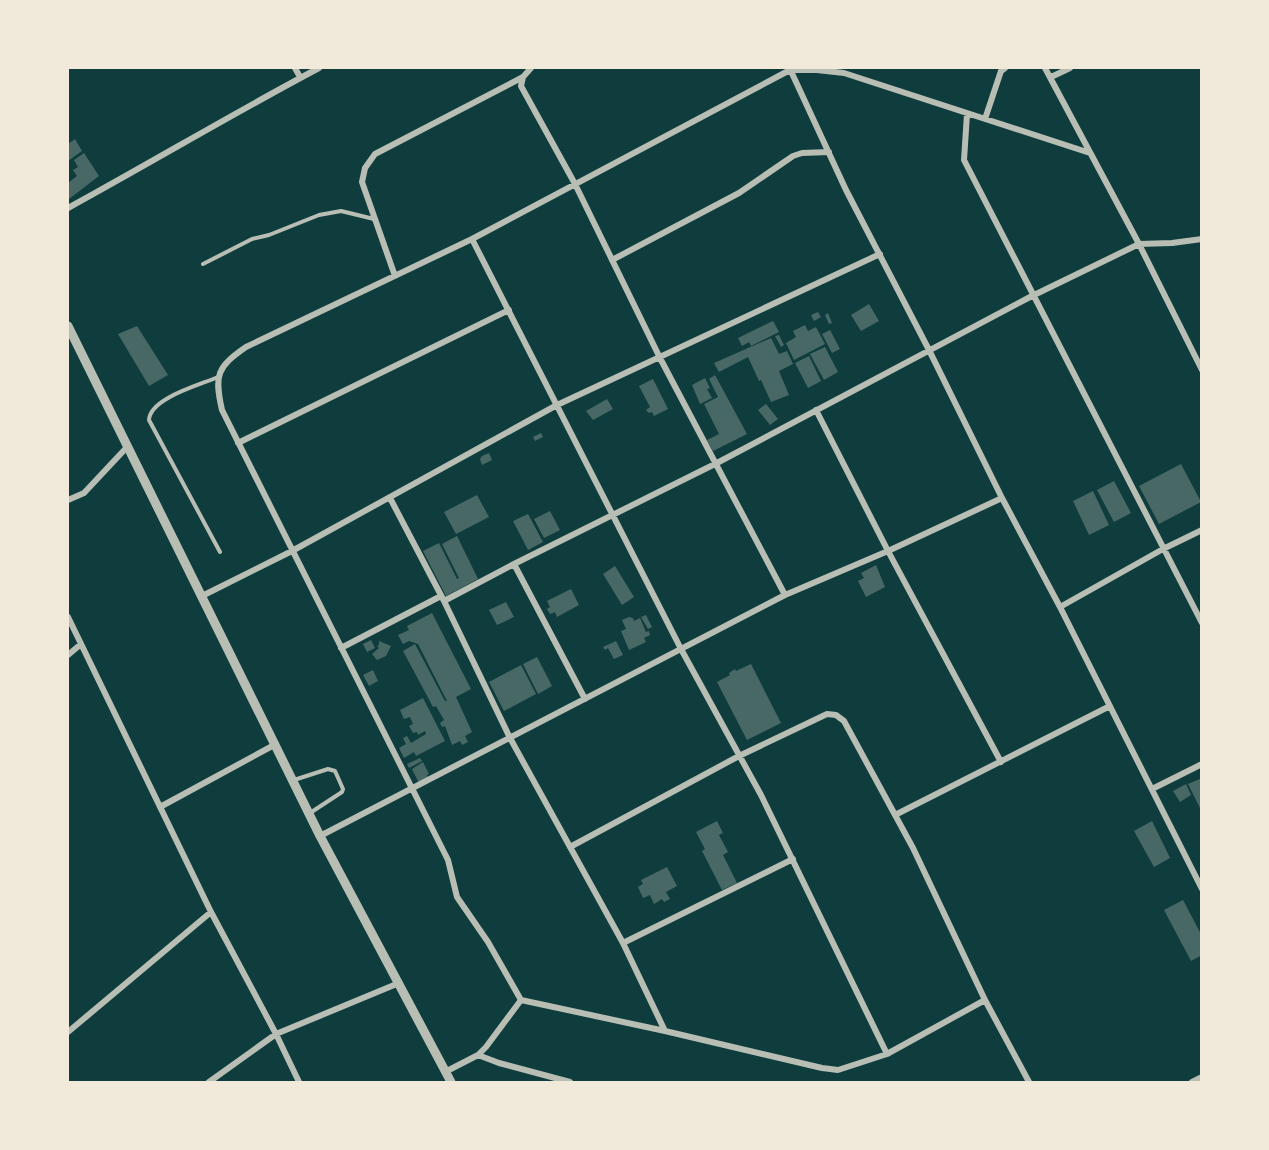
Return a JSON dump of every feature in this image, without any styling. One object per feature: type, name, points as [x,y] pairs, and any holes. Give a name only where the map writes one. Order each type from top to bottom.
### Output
[{"type":"street","points":[[295,68],[300,77]]},
{"type":"street","points":[[68,208],[220,121],[319,68]]},
{"type":"street","points":[[395,276],[362,182],[365,168],[375,154],[523,77],[531,68]]},
{"type":"street","points":[[984,119],[1001,71],[1005,68]]},
{"type":"street","points":[[1046,68],[1139,244],[1202,370]]},
{"type":"street","points":[[1051,77],[1070,68]]},
{"type":"street","points":[[985,1000],[887,1054],[838,1070],[521,1000],[488,942],[457,897],[448,860],[222,410],[217,390],[218,377],[227,360],[246,347],[472,238],[789,69],[844,73],[1090,153]]},
{"type":"street","points":[[789,69],[1002,498],[1060,607],[1202,889]]},
{"type":"street","points":[[523,77],[521,86],[575,184],[660,358],[785,595]]},
{"type":"street","points":[[967,114],[964,160],[1202,623]]},
{"type":"street","points":[[612,260],[739,192],[793,156],[802,153],[829,152]]},
{"type":"street","points":[[472,238],[681,649],[792,859],[887,1054]]},
{"type":"street","points":[[341,648],[614,516],[1032,296],[1139,244],[1202,239]]},
{"type":"street","points":[[202,596],[292,551],[557,405],[880,254]]},
{"type":"street","points":[[238,443],[509,310]]},
{"type":"street","points":[[68,326],[320,836],[451,1083]]},
{"type":"street","points":[[816,410],[888,551],[1001,762]]},
{"type":"street","points":[[68,500],[84,493],[128,446]]},
{"type":"street","points":[[390,498],[510,738],[623,943],[665,1031]]},
{"type":"street","points":[[320,836],[785,595],[888,551],[1002,498]]},
{"type":"street","points":[[1060,607],[1163,549],[1202,530]]},
{"type":"street","points":[[514,564],[585,699]]},
{"type":"street","points":[[68,617],[211,912],[276,1034],[299,1083]]},
{"type":"street","points":[[68,655],[81,644]]},
{"type":"street","points":[[895,815],[1110,706]]},
{"type":"street","points":[[570,847],[739,756],[827,714],[836,715],[844,721],[913,848],[985,1000],[1029,1083]]},
{"type":"street","points":[[160,807],[276,744]]},
{"type":"street","points":[[1152,789],[1202,764]]},
{"type":"street","points":[[623,943],[792,859]]},
{"type":"street","points":[[68,1032],[211,912]]},
{"type":"street","points":[[209,1083],[276,1034],[399,983]]},
{"type":"street","points":[[445,1072],[478,1055],[521,1000]]},
{"type":"street","points":[[478,1055],[570,1083]]},
{"type":"street","points":[[1192,1083],[1202,1077]]},
{"type":"lane","points":[[203,264],[252,239],[269,235],[319,215],[341,211],[375,219]]},
{"type":"lane","points":[[218,377],[160,401],[149,414],[149,420],[220,552]]},
{"type":"lane","points":[[294,780],[327,769],[335,771],[343,789],[342,792],[309,813]]},
{"type":"building","points":[[75,139],[82,151],[68,161],[68,144]]},
{"type":"building","points":[[84,153],[99,176],[69,199],[68,183],[77,176],[73,170],[78,167],[74,160]]},
{"type":"building","points":[[869,304],[879,321],[861,331],[851,315]]},
{"type":"building","points":[[818,312],[821,317],[814,321],[811,315]]},
{"type":"building","points":[[828,313],[832,323],[829,324],[825,315]]},
{"type":"building","points":[[773,321],[779,332],[751,346],[749,342],[742,346],[738,338]]},
{"type":"building","points":[[805,325],[808,331],[816,327],[825,344],[794,360],[786,343],[796,337],[793,331]]},
{"type":"building","points":[[137,326],[168,375],[149,386],[118,334]]},
{"type":"building","points":[[830,330],[840,349],[832,353],[822,334]]},
{"type":"building","points":[[779,335],[784,345],[781,347],[775,336]]},
{"type":"building","points":[[771,338],[779,354],[787,351],[793,364],[779,371],[789,395],[771,402],[748,357],[719,372],[714,363]]},
{"type":"building","points":[[825,347],[838,372],[824,380],[810,354]]},
{"type":"building","points":[[809,356],[821,381],[808,388],[795,363]]},
{"type":"building","points":[[715,375],[747,434],[713,451],[707,440],[719,434],[704,404],[718,397],[709,379]]},
{"type":"building","points":[[705,378],[712,398],[700,404],[692,385]]},
{"type":"building","points":[[653,379],[668,409],[654,416],[652,412],[649,413],[646,410],[650,407],[639,386]]},
{"type":"building","points":[[607,399],[613,409],[593,420],[586,411]]},
{"type":"building","points":[[766,404],[778,419],[770,425],[758,410]]},
{"type":"building","points":[[541,433],[543,437],[535,441],[533,437]]},
{"type":"building","points":[[489,453],[492,460],[482,465],[480,459]]},
{"type":"building","points":[[1181,464],[1201,502],[1159,524],[1139,486]]},
{"type":"building","points":[[1114,481],[1131,513],[1114,522],[1097,490]]},
{"type":"building","points":[[1093,491],[1109,525],[1089,535],[1073,501]]},
{"type":"building","points":[[477,495],[489,517],[456,534],[444,512]]},
{"type":"building","points":[[550,511],[560,530],[544,538],[534,519]]},
{"type":"building","points":[[528,514],[543,542],[528,550],[513,521]]},
{"type":"building","points":[[457,536],[478,579],[446,596],[423,551],[439,543],[457,579],[459,578],[442,544]]},
{"type":"building","points":[[876,565],[885,587],[866,597],[858,581],[864,578],[861,573]]},
{"type":"building","points":[[615,566],[634,597],[622,605],[603,574]]},
{"type":"building","points":[[571,589],[579,605],[557,617],[555,612],[550,614],[547,601]]},
{"type":"building","points":[[506,602],[514,617],[497,625],[489,610]]},
{"type":"building","points":[[432,613],[471,689],[456,697],[472,732],[465,736],[468,742],[462,745],[460,741],[452,745],[445,726],[442,727],[440,723],[444,720],[436,706],[433,707],[403,651],[415,644],[447,701],[418,644],[409,641],[403,644],[398,635],[409,630],[407,626]]},
{"type":"building","points":[[646,615],[652,627],[648,629],[641,617]]},
{"type":"building","points":[[629,617],[634,621],[640,618],[646,632],[649,631],[650,635],[644,638],[646,642],[629,650],[621,631],[626,629],[622,620]]},
{"type":"building","points":[[371,640],[375,648],[367,652],[363,644]]},
{"type":"building","points":[[379,641],[391,646],[386,656],[377,660],[372,654],[379,648],[377,646]]},
{"type":"building","points":[[616,641],[623,655],[614,659],[608,648],[605,650],[603,647]]},
{"type":"building","points":[[537,657],[552,686],[538,694],[523,664]]},
{"type":"building","points":[[751,664],[781,723],[747,740],[717,682],[730,675],[729,673],[735,669],[736,671]]},
{"type":"building","points":[[521,665],[536,694],[504,711],[489,682]]},
{"type":"building","points":[[373,670],[378,681],[369,686],[363,675]]},
{"type":"building","points":[[423,698],[445,741],[416,756],[414,752],[404,758],[399,748],[406,744],[403,738],[407,736],[411,743],[426,734],[425,731],[418,735],[417,732],[413,733],[409,726],[413,724],[410,717],[404,719],[400,710]]},
{"type":"building","points":[[420,758],[422,761],[409,768],[407,764]]},
{"type":"building","points":[[423,762],[429,774],[428,778],[419,783],[412,769]]},
{"type":"building","points":[[1202,778],[1202,812],[1188,784]]},
{"type":"building","points":[[1186,784],[1191,795],[1180,802],[1173,791]]},
{"type":"building","points":[[717,821],[723,833],[719,835],[728,852],[723,855],[737,883],[722,890],[702,851],[705,849],[696,832]]},
{"type":"building","points":[[1152,821],[1170,858],[1154,867],[1134,831]]},
{"type":"building","points":[[667,867],[677,886],[666,892],[670,899],[664,902],[662,899],[654,904],[650,895],[643,898],[638,887],[643,884],[641,880]]},
{"type":"building","points":[[1183,900],[1202,936],[1202,955],[1191,961],[1164,910]]}]
